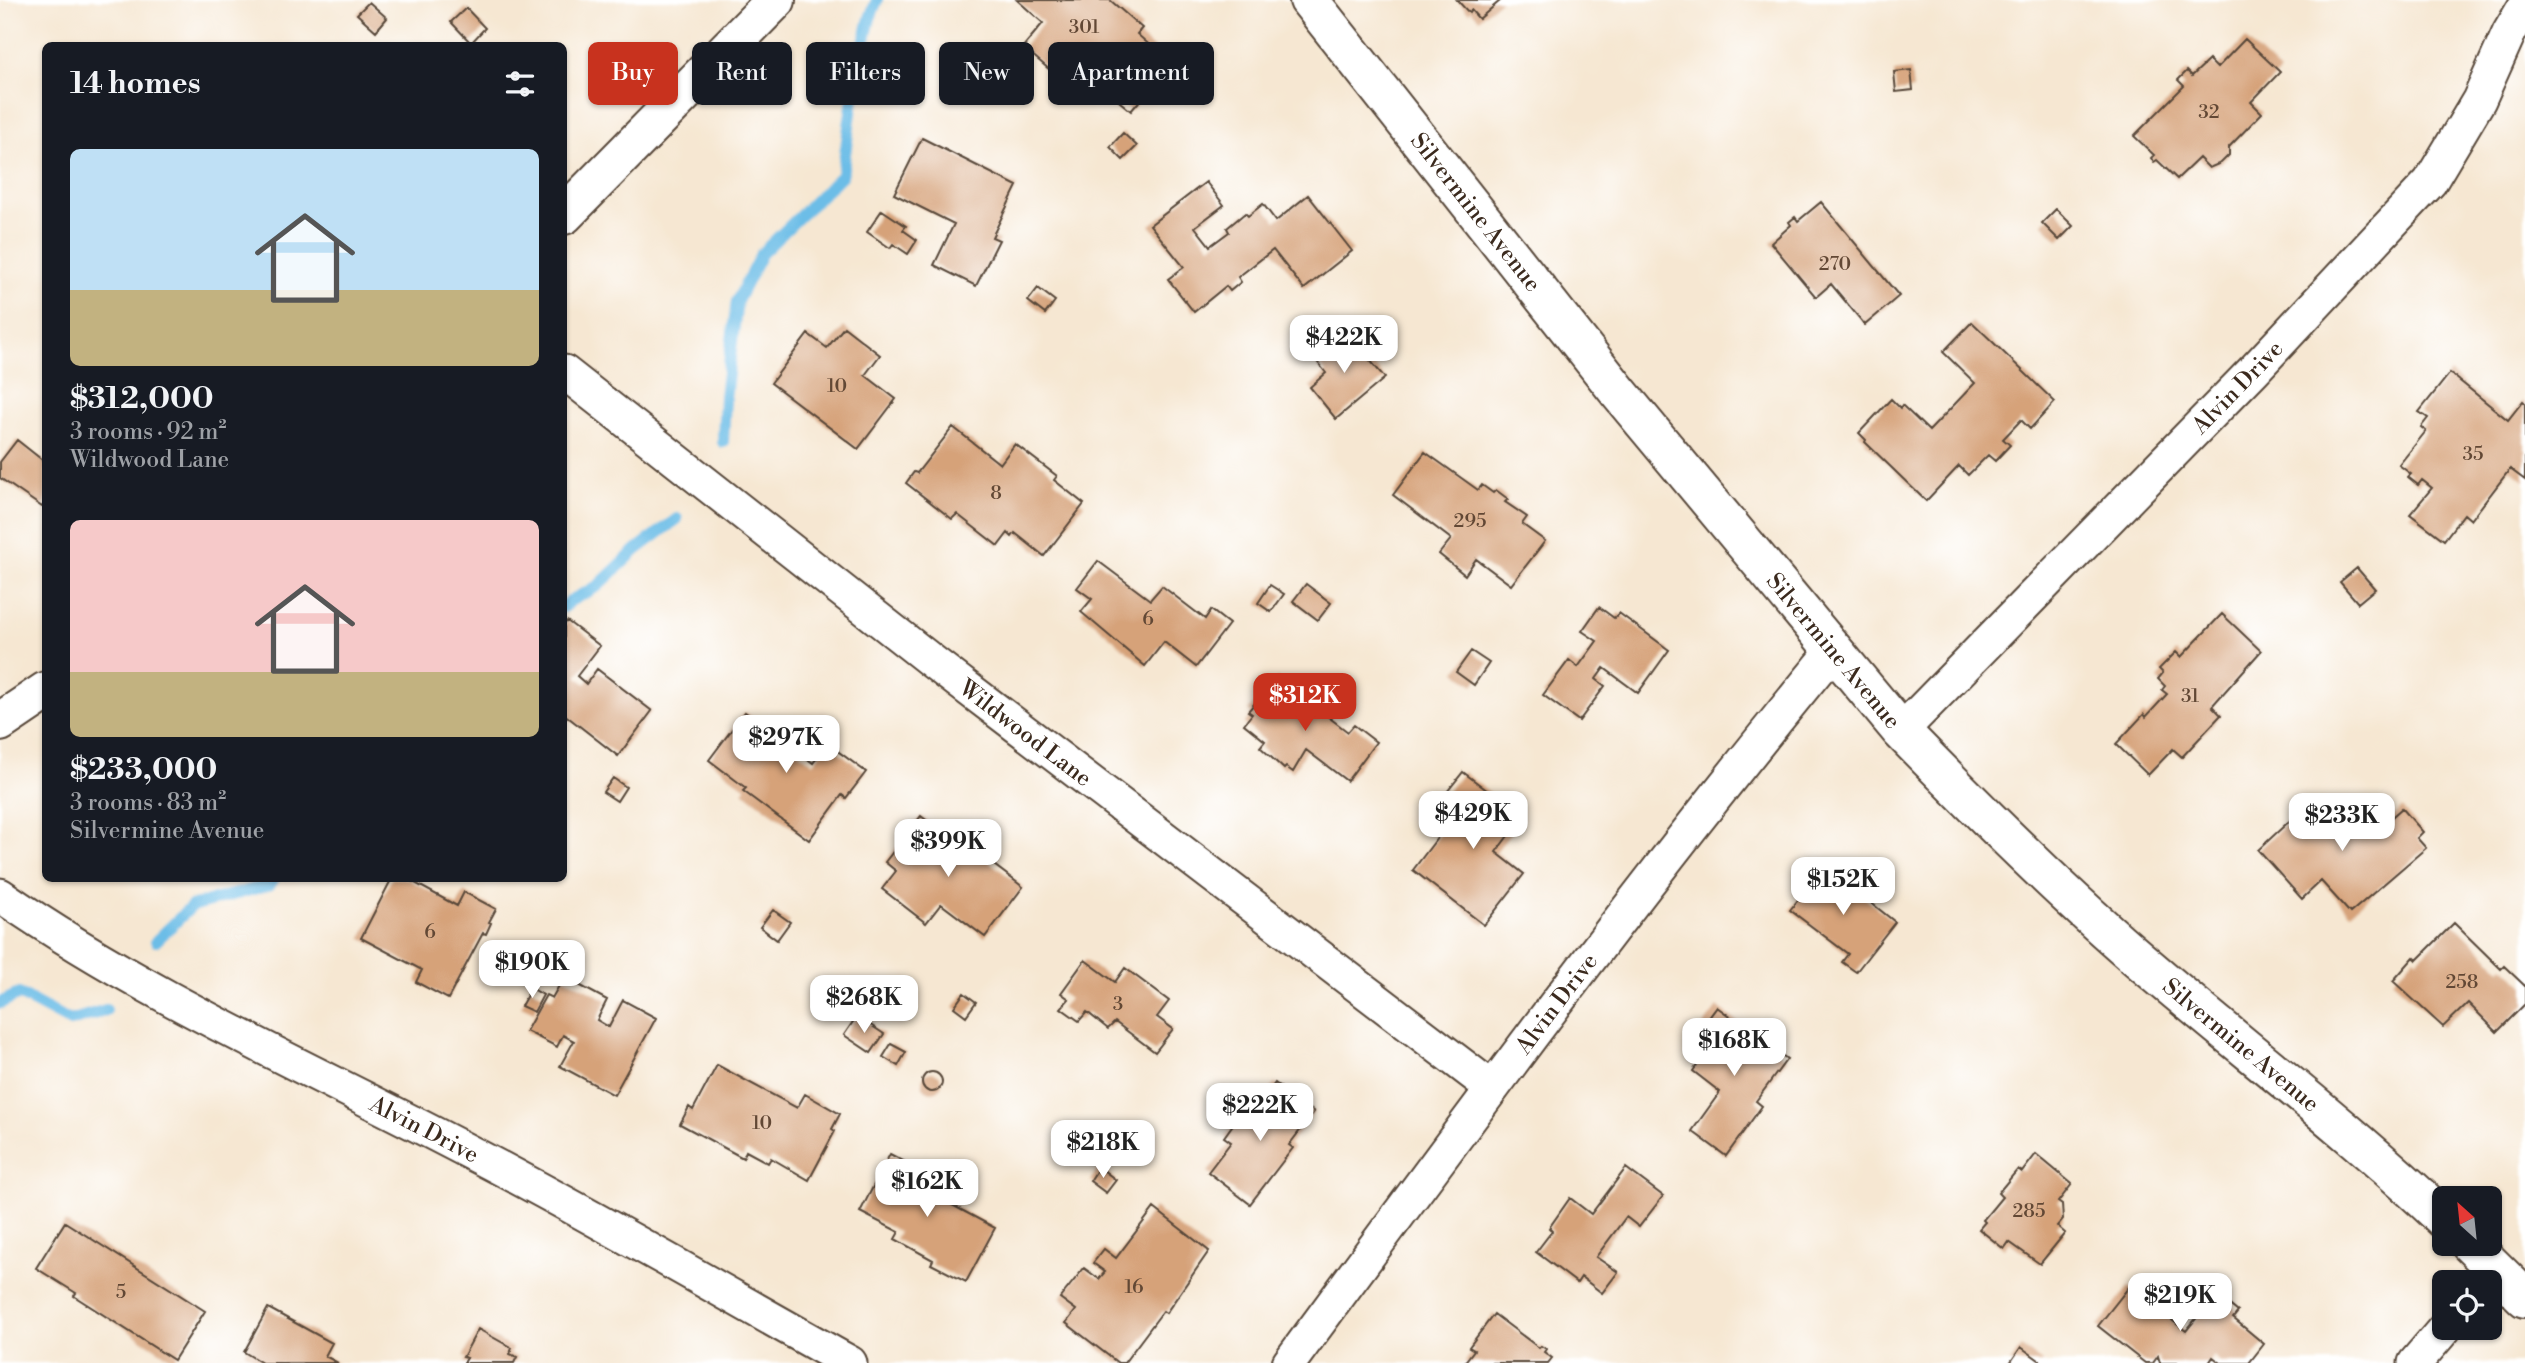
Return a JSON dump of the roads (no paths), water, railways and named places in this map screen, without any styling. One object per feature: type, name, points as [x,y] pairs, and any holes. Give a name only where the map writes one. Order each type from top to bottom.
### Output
[{"type":"street","points":[[567,212],[776,0]]},
{"type":"street","name":"Silvermine Avenue","points":[[1309,0],[1561,322],[1901,731],[1977,808],[2132,954],[2333,1119],[2432,1208]]},
{"type":"street","name":"Alvin Drive","points":[[1901,731],[2253,370],[2430,182],[2479,100],[2509,33],[2525,6]]},
{"type":"street","name":"Wildwood Lane","points":[[567,374],[944,671],[1492,1088]]},
{"type":"street","name":"Alvin Drive","points":[[1289,1363],[1492,1088],[1760,740],[1833,652]]},
{"type":"street","points":[[0,722],[42,694]]},
{"type":"street","name":"Alvin Drive","points":[[0,895],[55,933],[181,1006],[481,1158],[850,1363]]},
{"type":"street","points":[[2483,1265],[2525,1298]]},
{"type":"street","points":[[2415,1363],[2435,1340]]},
{"type":"waterway","points":[[723,442],[725,397],[737,301],[761,254],[842,175],[856,78],[877,0]]},
{"type":"waterway","points":[[567,604],[598,586],[636,550],[677,519]]},
{"type":"waterway","points":[[156,941],[192,906],[268,885],[271,882]]},
{"type":"waterway","points":[[0,1003],[19,994],[70,1021],[106,1010]]}]
